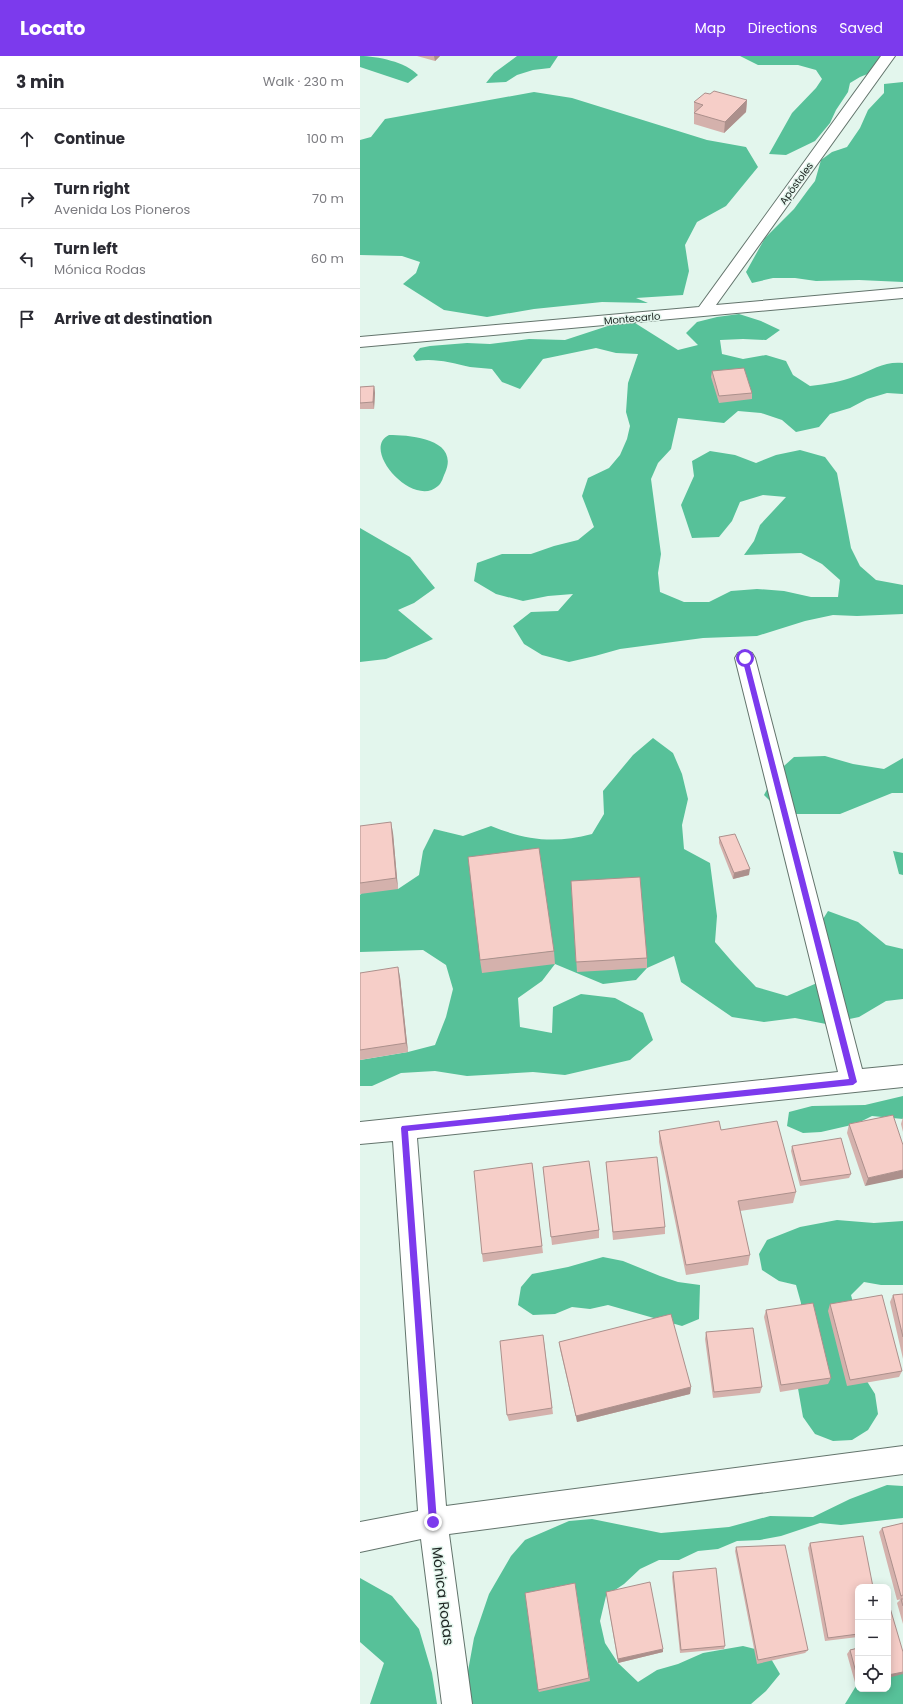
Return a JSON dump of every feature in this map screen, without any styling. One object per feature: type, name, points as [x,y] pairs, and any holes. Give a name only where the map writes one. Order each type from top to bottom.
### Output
[{"type":"street","name":"Apóstoles","points":[[704,311],[888,56]]},
{"type":"street","name":"Montecarlo","points":[[360,342],[903,293]]},
{"type":"street","points":[[745,658],[853,1082]]},
{"type":"street","points":[[360,1133],[903,1076]]},
{"type":"street","name":"Mónica Rodas","points":[[404,1128],[433,1522],[457,1704]]},
{"type":"street","points":[[360,1537],[433,1522],[903,1460]]},
{"type":"green space","points":[[360,56],[375,57],[399,63],[413,70],[418,75],[408,83],[360,67]]},
{"type":"green space","points":[[517,56],[558,56],[550,68],[533,70],[517,75],[506,82],[486,83],[494,73]]},
{"type":"green space","points":[[740,56],[884,56],[875,71],[850,83],[848,92],[836,110],[830,123],[815,141],[786,155],[769,154],[792,113],[816,88],[822,79],[816,70],[798,65],[758,65]]},
{"type":"green space","points":[[903,82],[903,282],[859,280],[816,281],[795,278],[773,278],[752,283],[746,272],[765,238],[794,209],[815,181],[821,160],[832,152],[847,147],[860,128],[868,110],[884,93],[884,84]]},
{"type":"green space","points":[[534,92],[572,98],[707,140],[746,147],[758,167],[726,206],[697,222],[685,245],[689,271],[683,295],[636,298],[648,303],[602,302],[534,309],[487,317],[444,310],[403,284],[416,273],[420,262],[402,256],[360,255],[360,140],[371,137],[385,119]]},
{"type":"green space","points":[[739,314],[761,321],[780,330],[766,340],[720,340],[722,354],[743,359],[766,355],[786,361],[793,375],[810,386],[845,380],[890,363],[903,363],[903,394],[887,393],[867,399],[850,408],[830,414],[819,427],[796,432],[782,420],[761,413],[738,411],[724,423],[678,418],[671,449],[658,463],[651,479],[661,554],[658,573],[660,592],[684,602],[709,602],[731,591],[757,589],[784,591],[811,597],[838,597],[840,580],[822,564],[801,553],[744,555],[754,541],[760,525],[786,497],[763,495],[740,502],[732,521],[719,537],[692,538],[681,505],[694,476],[692,461],[710,451],[735,455],[756,463],[776,455],[800,450],[825,457],[837,473],[851,548],[860,566],[876,580],[903,585],[903,614],[857,616],[833,615],[805,621],[757,636],[703,638],[620,649],[569,662],[542,655],[524,644],[513,626],[531,612],[558,611],[573,594],[548,596],[523,601],[496,594],[474,581],[477,563],[502,554],[531,554],[578,540],[594,527],[582,496],[588,478],[609,468],[620,455],[627,439],[630,426],[626,412],[628,383],[638,354],[616,353],[596,348],[543,359],[520,389],[502,382],[492,369],[437,361],[416,361],[413,356],[420,348],[430,346],[467,343],[490,344],[529,339],[565,340],[623,321],[635,323],[678,350],[698,345],[686,333],[697,322]]},
{"type":"green space","points":[[389,435],[420,438],[431,441],[440,446],[446,453],[448,462],[445,473],[438,486],[428,491],[416,490],[404,484],[393,474],[385,463],[381,452],[382,442]]},
{"type":"green space","points":[[360,528],[410,557],[435,588],[414,603],[398,610],[433,639],[386,659],[360,662]]},
{"type":"green space","points":[[653,738],[673,753],[682,774],[688,799],[682,825],[684,849],[710,863],[717,916],[715,942],[756,987],[787,996],[817,983],[815,932],[828,911],[858,922],[886,945],[903,949],[903,999],[886,1001],[859,1017],[826,1024],[795,1018],[764,1022],[732,1017],[681,982],[674,956],[647,968],[636,980],[603,984],[555,964],[542,981],[518,998],[520,1027],[552,1033],[553,1007],[581,994],[615,998],[643,1013],[653,1040],[630,1060],[565,1075],[533,1072],[467,1076],[435,1071],[401,1073],[372,1086],[360,1086],[360,1060],[408,1052],[435,1045],[446,1017],[453,989],[446,965],[423,950],[360,952],[360,895],[368,886],[398,889],[419,875],[423,851],[434,829],[463,836],[491,826],[516,835],[553,840],[592,834],[604,814],[603,791],[633,755]]},
{"type":"green space","points":[[825,756],[853,764],[884,769],[903,758],[903,793],[892,793],[840,814],[783,814],[764,795],[775,774],[794,757]]},
{"type":"green space","points":[[893,851],[903,853],[903,875],[899,874]]},
{"type":"green space","points":[[903,1096],[903,1119],[872,1116],[856,1124],[821,1132],[803,1133],[787,1126],[789,1112],[812,1106],[865,1105]]},
{"type":"green space","points":[[837,1220],[874,1223],[903,1221],[903,1285],[881,1285],[864,1282],[851,1295],[856,1314],[863,1375],[875,1394],[878,1414],[868,1430],[852,1440],[833,1441],[815,1434],[803,1417],[796,1377],[801,1322],[801,1303],[796,1285],[779,1281],[762,1270],[759,1254],[767,1240],[800,1227]]},
{"type":"green space","points":[[603,1257],[623,1261],[678,1282],[700,1285],[699,1319],[682,1326],[608,1305],[590,1309],[572,1307],[555,1314],[533,1315],[518,1305],[521,1287],[532,1274],[568,1267]]},
{"type":"green space","points":[[887,1485],[903,1486],[903,1518],[841,1525],[820,1523],[781,1536],[760,1540],[737,1541],[718,1549],[698,1551],[679,1560],[659,1560],[640,1569],[624,1584],[606,1596],[600,1621],[605,1643],[618,1663],[638,1682],[657,1670],[678,1664],[703,1653],[743,1646],[767,1652],[780,1674],[766,1691],[751,1704],[462,1704],[474,1638],[489,1594],[511,1556],[525,1540],[569,1521],[592,1519],[661,1533],[729,1527],[770,1516],[813,1517],[850,1499]]},
{"type":"green space","points":[[360,1578],[392,1596],[419,1629],[432,1673],[437,1704],[370,1704],[384,1663],[360,1642]]},
{"type":"green space","points":[[903,1659],[903,1704],[845,1704],[855,1688],[855,1692],[891,1692],[891,1667]]},
{"type":"building","points":[[714,91],[747,100],[725,122],[694,113],[703,105],[694,102],[705,93],[710,94]]},
{"type":"building","points":[[744,368],[752,393],[719,396],[712,371]]},
{"type":"building","points":[[374,386],[373,402],[360,403],[360,387]]},
{"type":"building","points":[[391,822],[396,878],[360,883],[360,826]]},
{"type":"building","points":[[735,834],[750,869],[734,873],[719,837]]},
{"type":"building","points":[[539,848],[554,951],[480,960],[468,857]]},
{"type":"building","points":[[640,877],[647,958],[576,962],[571,881]]},
{"type":"building","points":[[398,967],[406,1043],[360,1050],[360,973]]},
{"type":"building","points":[[893,1115],[903,1145],[903,1170],[868,1178],[849,1124]]},
{"type":"building","points":[[719,1121],[721,1130],[777,1121],[796,1192],[738,1201],[750,1255],[686,1265],[659,1131]]},
{"type":"building","points":[[841,1138],[851,1174],[801,1181],[792,1146]]},
{"type":"building","points":[[657,1157],[665,1227],[613,1232],[606,1162]]},
{"type":"building","points":[[589,1161],[599,1230],[551,1237],[543,1167]]},
{"type":"building","points":[[532,1163],[542,1246],[482,1254],[474,1171]]},
{"type":"building","points":[[903,1294],[903,1337],[893,1295]]},
{"type":"building","points":[[882,1295],[902,1371],[850,1380],[830,1304]]},
{"type":"building","points":[[813,1303],[831,1378],[781,1385],[766,1310]]},
{"type":"building","points":[[671,1314],[691,1387],[576,1416],[559,1342]]},
{"type":"building","points":[[753,1328],[762,1387],[714,1392],[706,1332]]},
{"type":"building","points":[[543,1335],[552,1408],[507,1415],[500,1341]]},
{"type":"building","points":[[903,1523],[903,1595],[901,1596],[882,1528]]},
{"type":"building","points":[[863,1536],[872,1584],[855,1584],[855,1634],[828,1638],[810,1543]]},
{"type":"building","points":[[785,1545],[808,1650],[758,1660],[736,1547]]},
{"type":"building","points":[[716,1568],[725,1646],[681,1650],[673,1572]]},
{"type":"building","points":[[650,1582],[663,1649],[618,1659],[606,1592]]},
{"type":"building","points":[[575,1583],[589,1678],[538,1690],[525,1593]]},
{"type":"building","points":[[891,1611],[903,1652],[903,1672],[891,1674]]},
{"type":"building","points":[[855,1649],[855,1669],[850,1650]]},
{"type":"route","points":[[433,1522],[404,1128],[853,1082],[745,658]]}]
